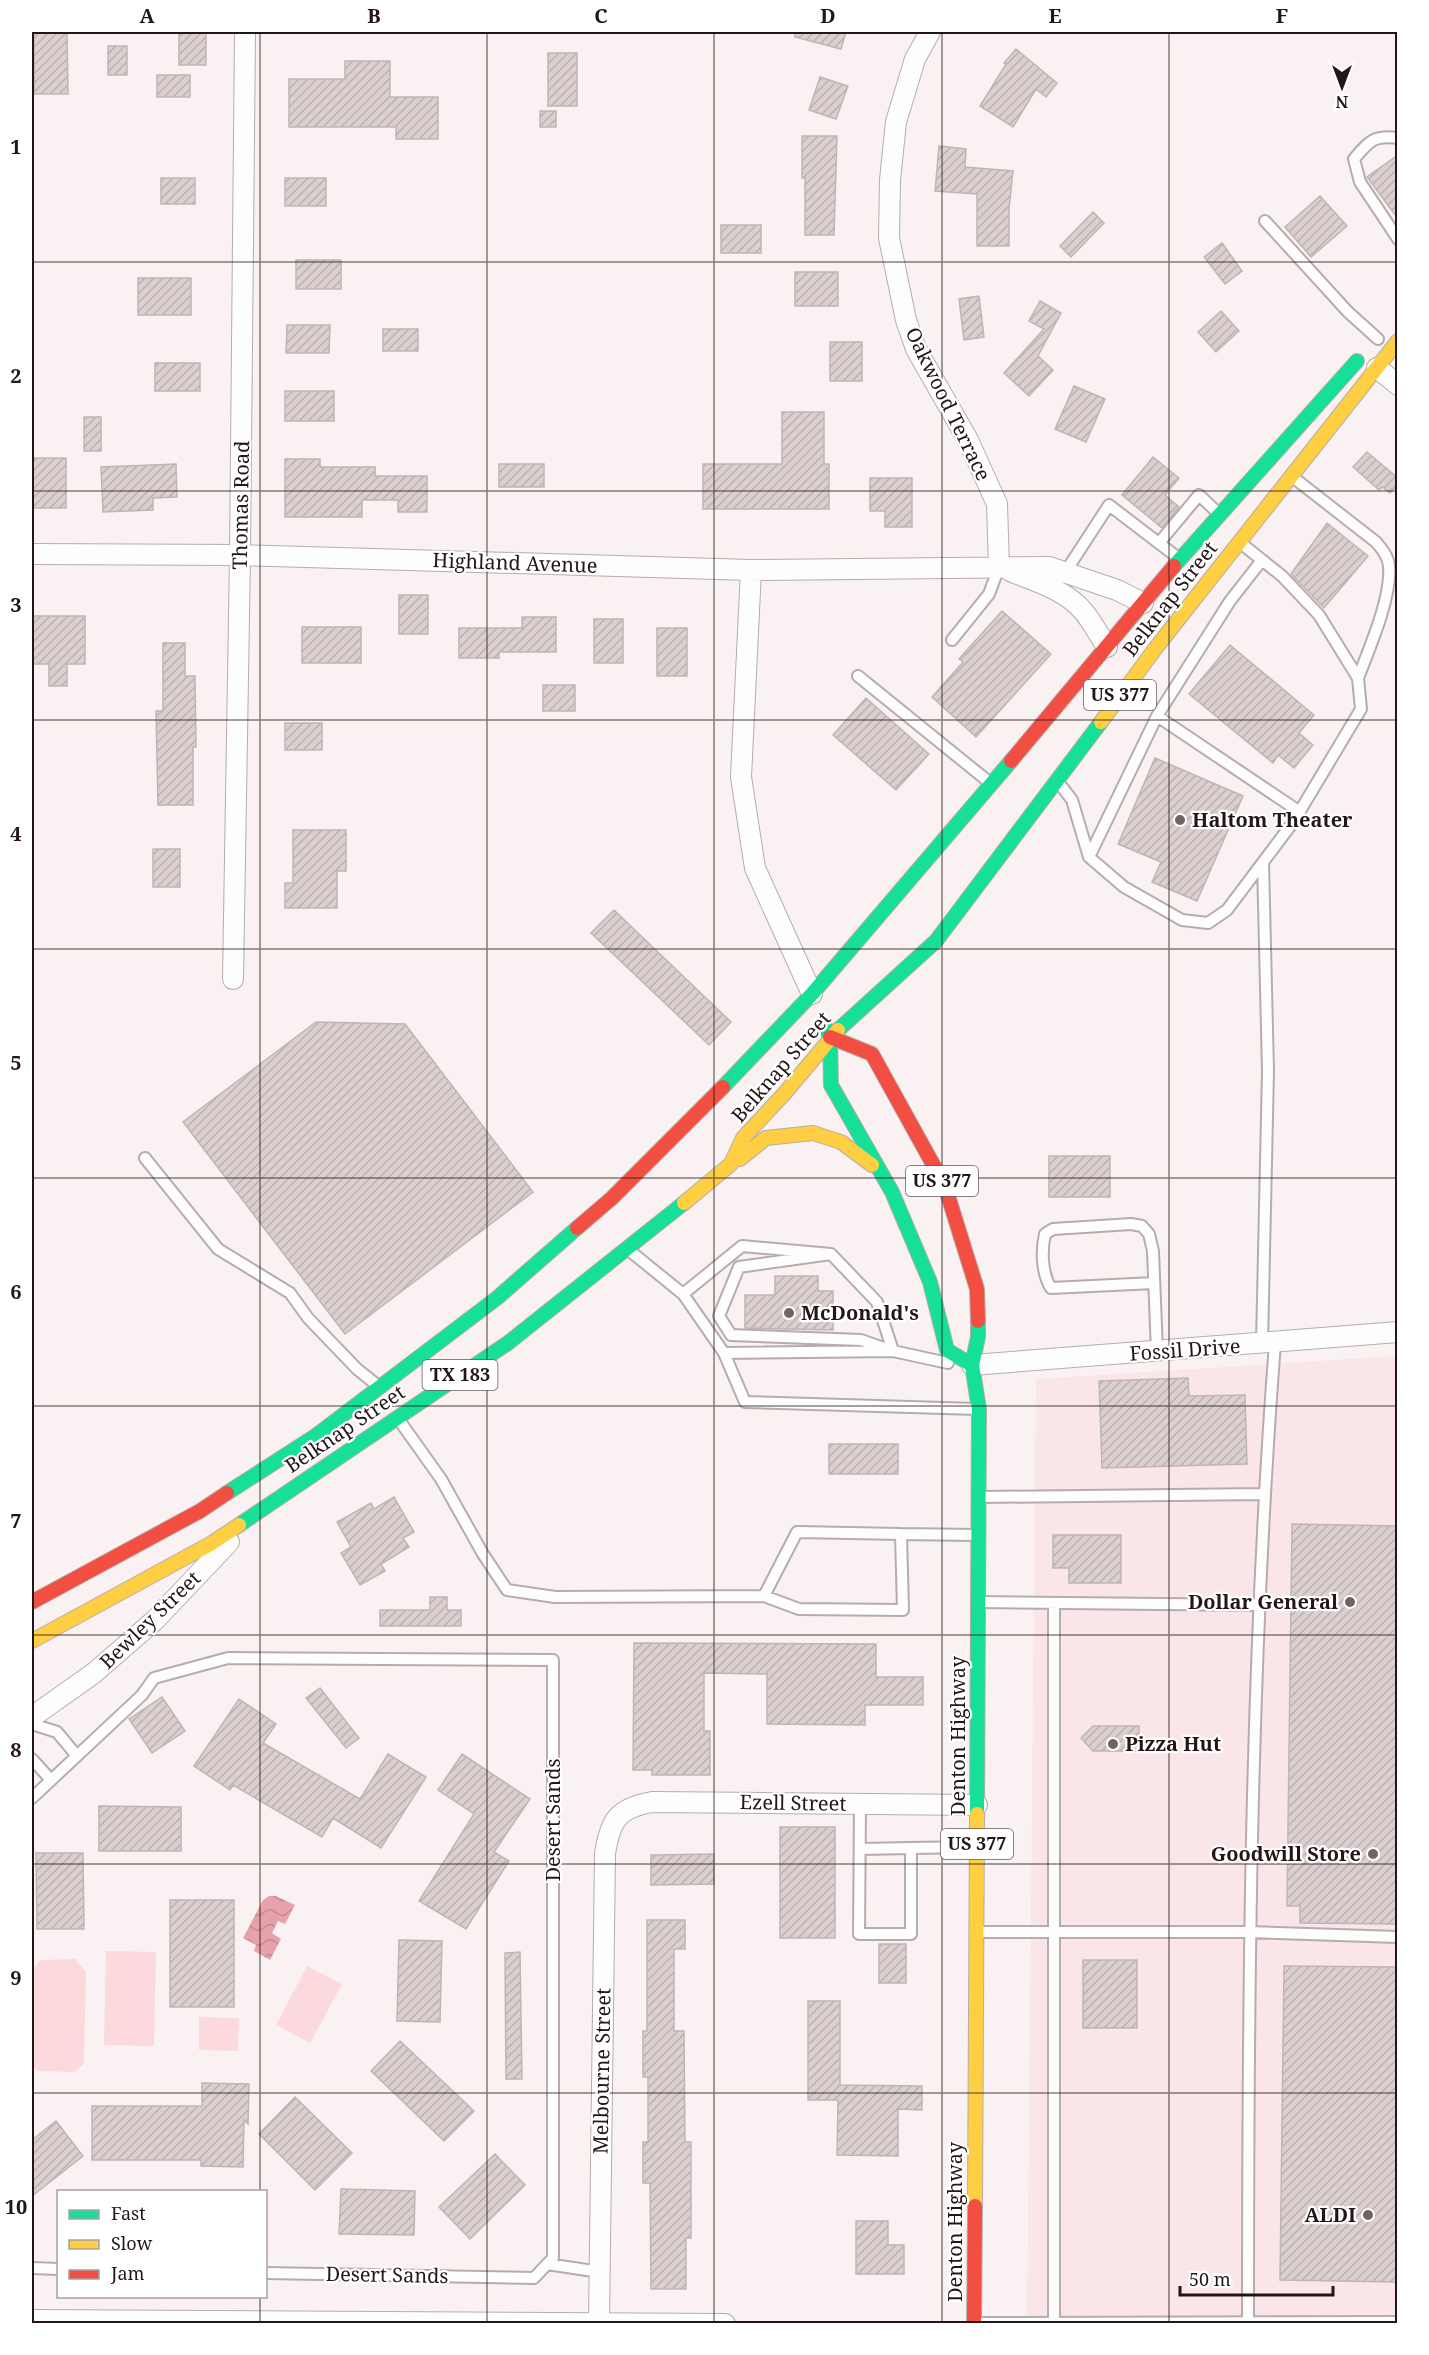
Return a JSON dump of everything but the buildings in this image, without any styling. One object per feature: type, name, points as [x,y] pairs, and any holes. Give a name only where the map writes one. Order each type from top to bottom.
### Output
[{"type":"main road","name":"Belknap Street","points":[[32,1641],[212,1543],[508,1343],[731,1164],[743,1138],[784,1094],[830,1037],[936,941],[1291,476],[1391,326]]},
{"type":"main road","name":"Belknap Street","points":[[32,1602],[200,1511],[314,1437],[497,1298],[612,1198],[762,1049],[816,1005],[991,784],[1180,559],[1372,352],[1398,341]]},
{"type":"main road","name":"US 377","points":[[816,1005],[830,1037],[831,1085],[892,1192],[930,1282],[947,1350],[972,1365]]},
{"type":"main road","name":"Denton Highway","points":[[830,1037],[872,1054],[945,1186],[977,1289],[978,1337],[972,1365],[979,1409],[974,2323]]},
{"type":"main road","points":[[731,1164],[766,1138],[813,1133],[840,1142],[880,1172]]},
{"type":"street","name":"Thomas Road","points":[[233,979],[240,555],[244,32]]},
{"type":"street","name":"Oakwood Terrace","points":[[930,32],[915,59],[896,122],[890,180],[889,238],[906,320],[916,349],[968,440],[996,504],[999,567]]},
{"type":"street","points":[[1372,352],[1398,385]]},
{"type":"street","name":"Highland Avenue","points":[[32,554],[240,555],[751,570],[999,567]]},
{"type":"street","points":[[999,567],[1049,567],[1066,571],[1117,590],[1143,603]]},
{"type":"street","points":[[999,567],[1047,586],[1071,600],[1083,611],[1107,647]]},
{"type":"street","points":[[751,570],[741,777],[755,868],[816,1005]]},
{"type":"street","name":"Fossil Drive","points":[[972,1365],[1269,1344],[1398,1332]]},
{"type":"street","name":"Bewley Street","points":[[32,1717],[94,1673],[155,1620],[258,1512]]},
{"type":"street","name":"Ezell Street","points":[[615,1820],[621,1811],[635,1805],[652,1802],[977,1805]]},
{"type":"street","name":"Melbourne Street","points":[[599,2323],[605,1854],[608,1834],[615,1820]]},
{"type":"street","points":[[32,2320],[725,2324]]},
{"type":"street","points":[[968,2324],[974,2323]]},
{"type":"lane","points":[[1398,138],[1381,137],[1371,140],[1354,159],[1360,182],[1398,238]]},
{"type":"lane","points":[[1265,221],[1348,312],[1372,352]]},
{"type":"lane","points":[[1291,476],[1376,542],[1383,550],[1389,564],[1388,582],[1373,639],[1358,678]]},
{"type":"lane","points":[[1159,543],[1198,495],[1220,514]]},
{"type":"lane","points":[[1066,571],[1109,505],[1180,559]]},
{"type":"lane","points":[[1056,781],[1072,800],[1089,858],[1124,887],[1182,920],[1208,923],[1227,910],[1300,812],[1361,709],[1358,678],[1319,615],[1282,576],[1240,542]]},
{"type":"lane","points":[[1089,858],[1157,716],[1230,601],[1262,560]]},
{"type":"lane","points":[[952,640],[989,594],[999,567]]},
{"type":"lane","points":[[858,676],[991,784]]},
{"type":"lane","points":[[1157,716],[1300,812]]},
{"type":"lane","points":[[1248,2323],[1250,1932],[1258,1605],[1269,1344],[1268,1071],[1263,862]]},
{"type":"lane","points":[[145,1158],[218,1249],[290,1293],[308,1318],[357,1370],[379,1388]]},
{"type":"lane","points":[[1154,1283],[1051,1288],[1046,1280],[1043,1244],[1045,1234],[1053,1229],[1131,1224],[1142,1226],[1149,1234],[1153,1251],[1157,1352]]},
{"type":"lane","points":[[683,1294],[742,1246],[831,1254],[877,1302],[893,1351]]},
{"type":"lane","points":[[627,1249],[683,1294],[724,1353],[745,1402],[979,1409]]},
{"type":"lane","points":[[831,1254],[738,1267],[719,1316],[731,1335],[861,1340],[893,1351],[947,1363],[972,1365]]},
{"type":"lane","points":[[724,1353],[893,1351]]},
{"type":"lane","points":[[398,1418],[441,1479],[483,1554],[507,1590],[555,1597],[764,1596],[799,1609],[903,1610],[901,1534]]},
{"type":"lane","points":[[978,1497],[1263,1494]]},
{"type":"lane","points":[[764,1596],[797,1532],[978,1535]]},
{"type":"lane","points":[[978,1602],[1258,1605]]},
{"type":"lane","points":[[1054,1603],[1054,2323]]},
{"type":"lane","name":"Desert Sands","points":[[32,1798],[142,1695],[154,1678],[228,1658],[553,1660],[553,2258],[534,2278],[267,2273]]},
{"type":"lane","points":[[32,1725],[57,1732],[77,1756]]},
{"type":"lane","points":[[32,1759],[51,1780]]},
{"type":"lane","points":[[860,1804],[859,1934],[911,1934],[911,1848]]},
{"type":"lane","points":[[860,1849],[977,1847]]},
{"type":"lane","points":[[976,1932],[1250,1932],[1398,1937]]},
{"type":"lane","points":[[548,2264],[600,2272]]},
{"type":"lane","points":[[32,2268],[57,2269]]},
{"type":"lane","points":[[974,2323],[1398,2322]]},
{"type":"shaded area","points":[[1397,1356],[1397,2323],[1027,2324],[1036,1379]]},
{"type":"shaded area","points":[[106,1951],[156,1952],[154,2046],[104,2045]]},
{"type":"shaded area","points":[[75,1959],[86,1972],[84,2063],[75,2072],[37,2071],[32,2065],[32,1970],[40,1960]]},
{"type":"shaded area","points":[[307,1966],[342,1984],[310,2043],[276,2025]]},
{"type":"shaded area","points":[[199,2017],[239,2018],[238,2051],[199,2050]]},
{"type":"water","points":[[269,1896],[276,1896],[295,1905],[285,1924],[278,1921],[272,1933],[281,1939],[270,1960],[254,1951],[256,1945],[243,1938],[263,1900]]},
{"type":"traffic: fast","points":[[1174,566],[1357,361]]},
{"type":"traffic: fast","points":[[838,1030],[936,941],[1101,722]]},
{"type":"traffic: fast","points":[[723,1087],[812,994],[1011,761]]},
{"type":"traffic: fast","points":[[826,1028],[830,1037],[831,1085],[892,1192],[930,1282],[947,1350],[972,1365]]},
{"type":"traffic: fast","points":[[239,1525],[508,1343],[684,1203]]},
{"type":"traffic: fast","points":[[227,1493],[314,1437],[497,1298],[577,1228]]},
{"type":"traffic: fast","points":[[977,1814],[979,1409],[972,1365],[978,1337],[978,1321]]},
{"type":"traffic: slow","points":[[1101,722],[1155,649],[1398,341]]},
{"type":"traffic: slow","points":[[684,1203],[731,1164],[743,1138],[838,1030]]},
{"type":"traffic: slow","points":[[740,1159],[766,1138],[813,1133],[841,1142],[872,1165]]},
{"type":"traffic: slow","points":[[32,1641],[212,1543],[239,1525]]},
{"type":"traffic: slow","points":[[975,2206],[977,1814]]},
{"type":"traffic: jam","points":[[1011,761],[1174,566]]},
{"type":"traffic: jam","points":[[830,1037],[872,1054],[945,1186],[977,1289],[978,1321]]},
{"type":"traffic: jam","points":[[577,1228],[612,1198],[723,1087]]},
{"type":"traffic: jam","points":[[32,1602],[200,1511],[227,1493]]},
{"type":"traffic: jam","points":[[974,2324],[975,2206]]},
{"type":"place","name":"Haltom Theater","points":[[1180,820]]},
{"type":"place","name":"McDonald's","points":[[789,1313]]},
{"type":"place","name":"Dollar General","points":[[1350,1602]]},
{"type":"place","name":"Pizza Hut","points":[[1113,1744]]},
{"type":"place","name":"Goodwill Store","points":[[1373,1854]]},
{"type":"place","name":"ALDI","points":[[1368,2215]]}]
